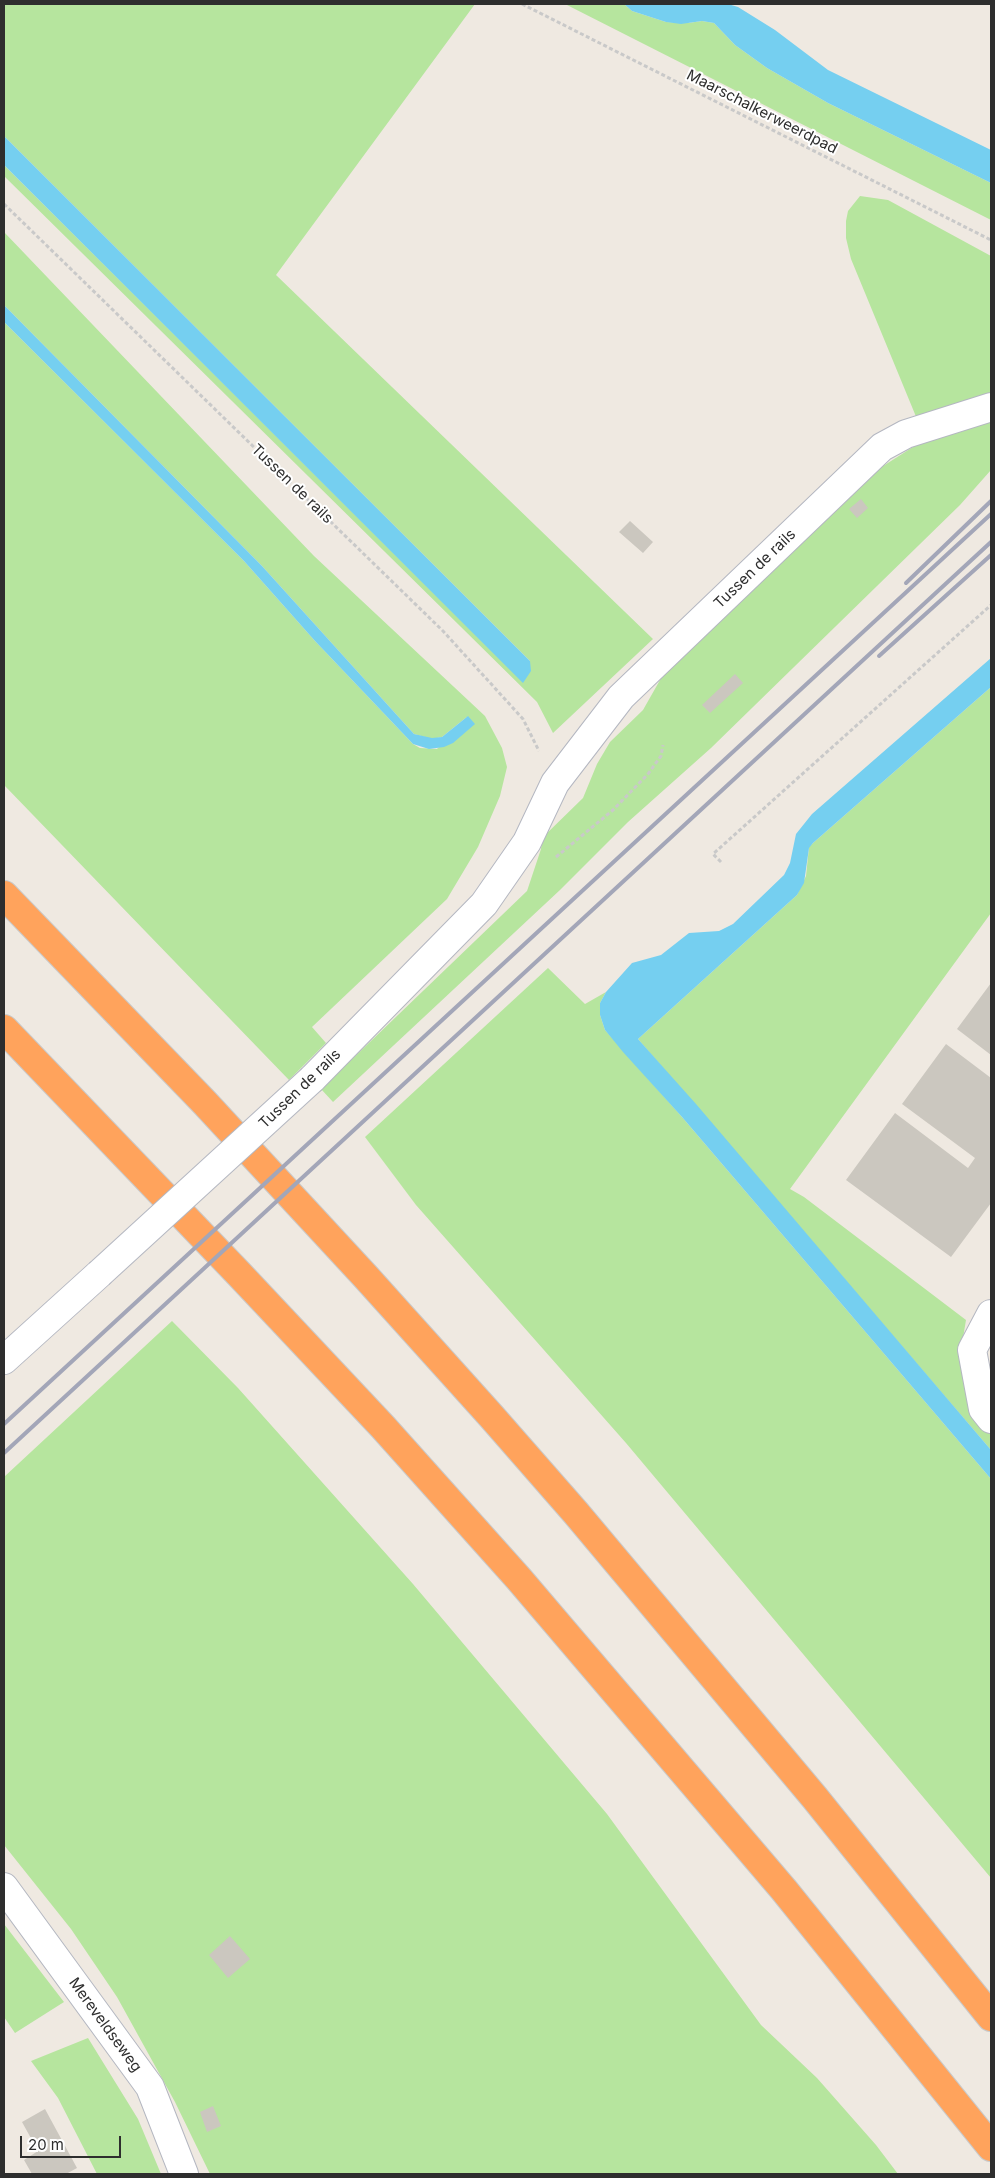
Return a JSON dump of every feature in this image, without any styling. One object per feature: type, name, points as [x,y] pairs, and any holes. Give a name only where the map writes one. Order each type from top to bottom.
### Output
[{"type":"highway","points":[[4,895],[205,1103],[492,1417],[576,1513],[797,1776],[991,2016]]},
{"type":"highway","points":[[4,1029],[383,1427],[519,1579],[790,1897],[991,2147]]},
{"type":"street","name":"Tussen de rails","points":[[4,1360],[312,1080],[484,904],[527,842],[555,783],[621,697],[882,447],[906,434],[979,412],[991,406]]},
{"type":"street","points":[[991,1314],[972,1350],[983,1409],[991,1419]]},
{"type":"street","name":"Mereveldseweg","points":[[4,1887],[150,2087],[184,2174]]},
{"type":"path","name":"Maarschalkerweerdpad","points":[[522,4],[991,240]]},
{"type":"path","name":"Tussen de rails","points":[[4,204],[443,632],[523,719],[555,783]]},
{"type":"path","points":[[721,862],[713,854],[991,605]]},
{"type":"path","points":[[573,843],[613,810],[648,774],[661,756],[663,745]]},
{"type":"green space","points":[[4,4],[475,4],[276,275],[653,639],[553,733],[537,702],[4,176],[4,165],[523,682],[530,661],[4,136]]},
{"type":"green space","points":[[565,4],[624,4],[632,11],[666,22],[688,23],[702,21],[714,23],[735,45],[767,68],[828,103],[991,183],[991,220]]},
{"type":"green space","points":[[860,196],[888,200],[991,256],[991,396],[917,419],[851,259],[846,238],[846,221],[848,211]]},
{"type":"green space","points":[[4,232],[314,556],[485,716],[502,748],[507,767],[500,796],[478,847],[447,899],[312,1027],[326,1043],[289,1080],[4,785],[4,322],[244,561],[315,641],[413,744],[420,748],[437,749],[468,716],[442,737],[432,739],[414,734],[262,566],[4,305]]},
{"type":"green space","points":[[991,420],[991,470],[960,505],[711,748],[628,822],[560,890],[333,1102],[321,1089],[527,891],[541,849],[542,838],[583,798],[597,764],[610,742],[643,710],[664,673],[880,468],[913,447],[950,432]]},
{"type":"green space","points":[[991,687],[991,913],[790,1189],[804,1197],[966,1320],[963,1338],[991,1423],[991,1450],[638,1039],[797,895],[806,876],[809,847],[813,843]]},
{"type":"green space","points":[[548,968],[585,1004],[606,992],[600,1003],[600,1015],[605,1030],[682,1117],[991,1479],[991,1878],[626,1443],[416,1205],[365,1137]]},
{"type":"green space","points":[[172,1321],[238,1388],[413,1584],[607,1814],[761,2025],[817,2078],[876,2145],[898,2174],[210,2174],[175,2102],[117,1997],[71,1929],[4,1845],[4,1477]]},
{"type":"green space","points":[[4,1924],[64,2002],[15,2033],[4,2017]]},
{"type":"green space","points":[[88,2038],[138,2119],[161,2174],[97,2174],[58,2098],[31,2061]]},
{"type":"water","points":[[624,4],[728,4],[738,7],[775,30],[828,70],[991,150],[991,183],[828,103],[767,68],[735,45],[714,23],[702,21],[681,24],[666,22],[632,11]]},
{"type":"water","points":[[4,136],[530,661],[531,671],[523,683],[4,165]]},
{"type":"water","points":[[4,305],[262,566],[414,734],[432,738],[442,737],[468,716],[475,724],[453,743],[444,747],[429,749],[413,744],[315,641],[244,561],[4,322]]},
{"type":"water","points":[[991,658],[991,687],[813,843],[809,848],[804,883],[797,895],[638,1039],[696,1104],[991,1450],[991,1479],[682,1117],[623,1052],[605,1030],[600,1015],[600,1003],[606,992],[632,963],[661,955],[689,933],[719,931],[733,924],[784,875],[790,863],[796,834],[812,814]]},
{"type":"building","points":[[861,499],[868,508],[857,518],[849,509]]},
{"type":"building","points":[[630,521],[653,542],[643,553],[619,532]]},
{"type":"building","points":[[735,674],[743,683],[710,713],[702,705]]},
{"type":"building","points":[[991,983],[991,1055],[957,1029]]},
{"type":"building","points":[[946,1044],[991,1078],[991,1203],[951,1257],[846,1180],[895,1113],[968,1168],[975,1158],[902,1104]]},
{"type":"building","points":[[230,1936],[250,1959],[228,1978],[209,1955]]},
{"type":"building","points":[[213,2106],[221,2126],[207,2132],[200,2112]]},
{"type":"building","points":[[45,2109],[77,2168],[66,2174],[32,2174],[24,2160],[38,2151],[22,2122]]},
{"type":"railway","points":[[906,583],[991,501]]},
{"type":"railway","points":[[4,1424],[991,514]]},
{"type":"railway","points":[[4,1453],[991,542]]},
{"type":"railway","points":[[879,656],[991,555]]}]
